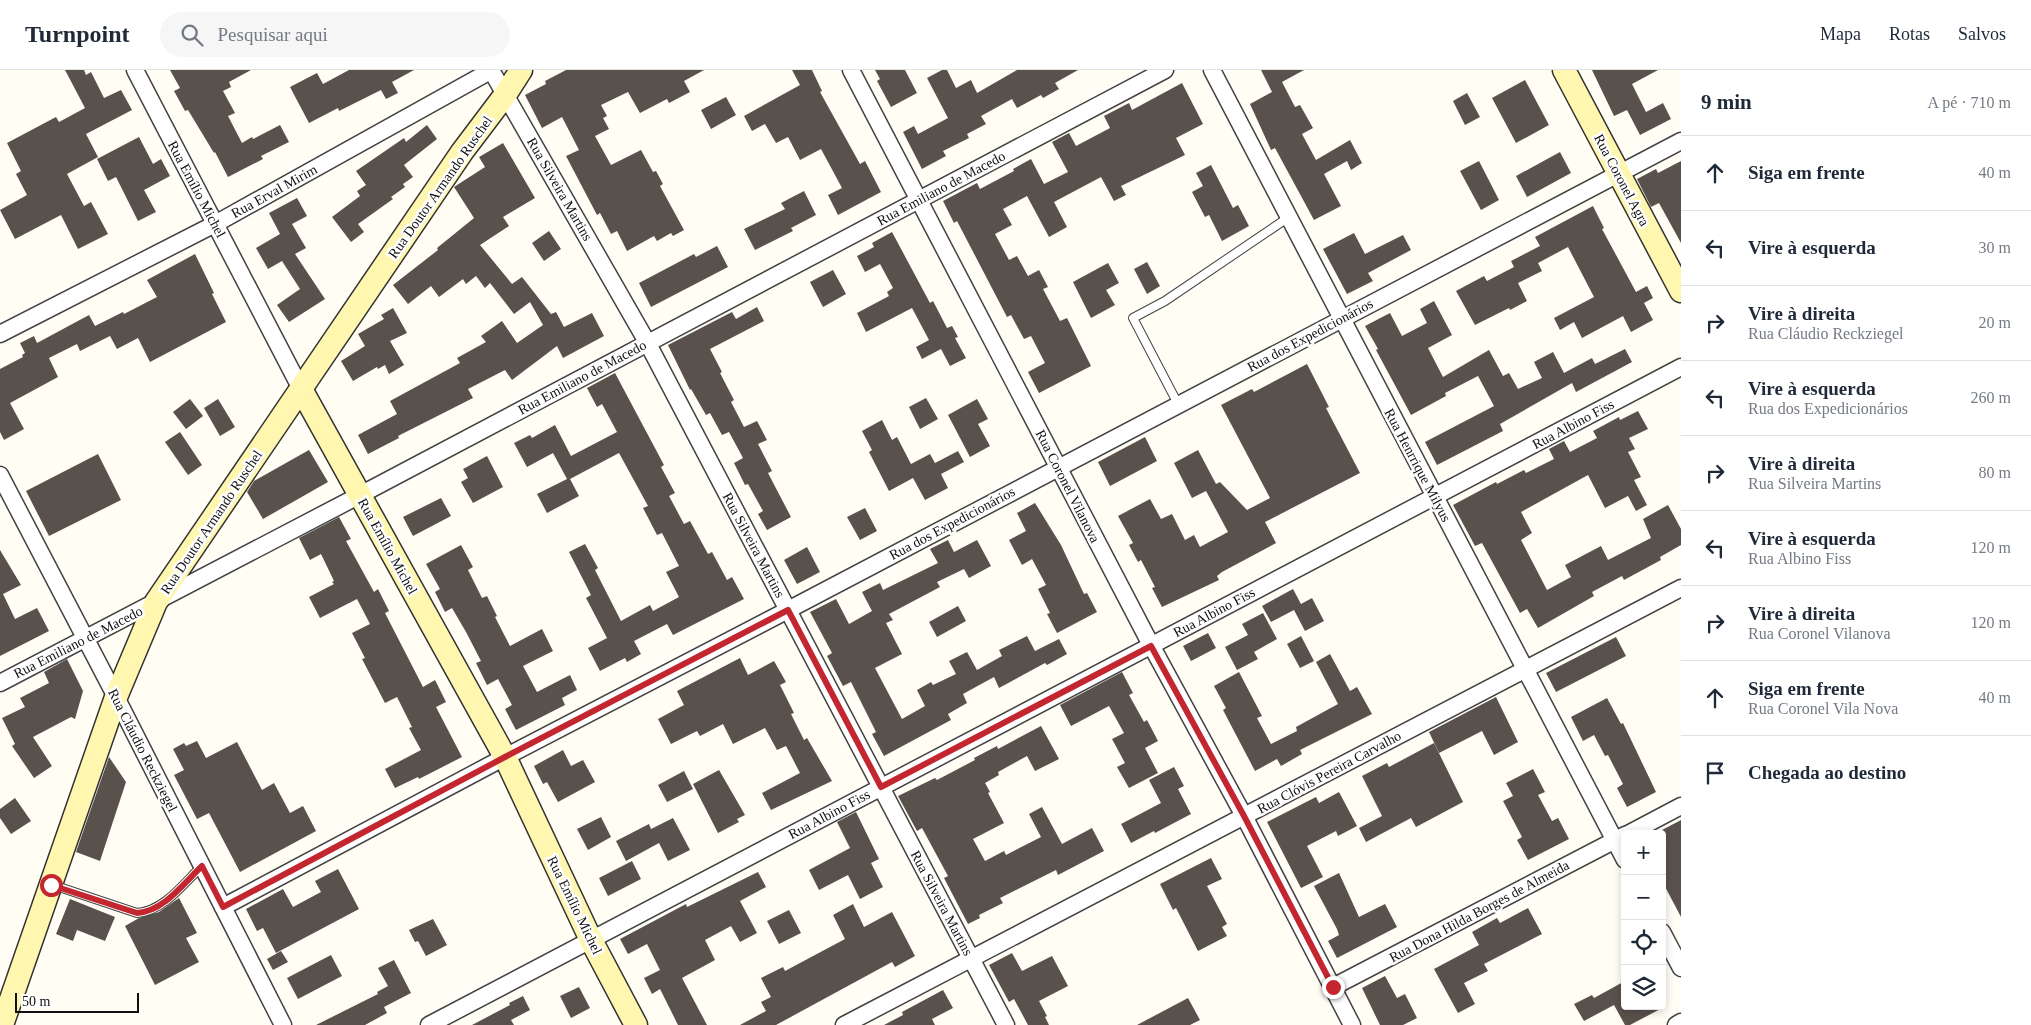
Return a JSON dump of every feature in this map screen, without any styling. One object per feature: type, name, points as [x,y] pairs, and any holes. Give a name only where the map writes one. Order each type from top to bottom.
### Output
[{"type":"main road","name":"Rua Doutor Armando Ruschel","points":[[2,1023],[116,697],[156,602],[462,152],[521,70]]},
{"type":"main road","name":"Rua Coronel Agra","points":[[1564,70],[1681,291]]},
{"type":"main road","name":"Rua Emílio Michel","points":[[302,389],[505,757],[591,940],[636,1025]]},
{"type":"street","name":"Rua Emílio Michel","points":[[135,70],[302,389]]},
{"type":"street","name":"Rua Erval Mirim","points":[[0,334],[215,224],[492,70]]},
{"type":"street","name":"Rua Silveira Martins","points":[[492,70],[647,342],[1006,1025]]},
{"type":"street","name":"Rua Coronel Vilanova","points":[[851,70],[1151,646],[1244,816],[1352,1025]]},
{"type":"street","name":"Rua Emiliano de Macedo","points":[[0,683],[1165,70]]},
{"type":"street","name":"Rua Henrrique Milyus","points":[[1212,70],[1525,670],[1621,835]]},
{"type":"street","name":"Rua dos Expedicionários","points":[[223,907],[505,757],[1681,141]]},
{"type":"street","name":"Rua Albino Fiss","points":[[429,1025],[1681,366]]},
{"type":"street","name":"Rua Cláudio Reckziegel","points":[[0,475],[116,697],[283,1025]]},
{"type":"street","name":"Rua Clóvis Pereira Carvalho","points":[[844,1025],[1681,588]]},
{"type":"street","name":"Rua Dona Hilda Borges de Almeida","points":[[1635,830],[1681,806]]},
{"type":"street","name":"Rua Dona Hilda Borges de Almeida","points":[[1333,987],[1621,838]]},
{"type":"street","points":[[1666,940],[1681,968]]},
{"type":"street","points":[[1676,1025],[1681,1022]]},
{"type":"lane","points":[[1178,404],[1133,318],[1164,301],[1289,217]]},
{"type":"lane","points":[[51,885],[137,913],[147,912],[162,905],[202,866]]},
{"type":"building","points":[[65,70],[84,70],[86,75],[91,72],[104,98],[121,90],[132,110],[86,134],[98,157],[67,174],[84,206],[91,202],[108,234],[78,249],[61,215],[15,239],[0,210],[27,195],[16,174],[21,171],[7,143],[56,117],[59,122],[85,108]]},
{"type":"building","points":[[170,70],[251,70],[229,82],[231,87],[223,91],[235,113],[228,116],[242,143],[280,125],[289,142],[261,156],[263,159],[228,177],[215,152],[188,110],[185,111],[174,91],[180,88]]},
{"type":"building","points":[[349,70],[414,70],[392,82],[398,93],[386,99],[381,90],[339,111],[338,108],[309,123],[290,87],[317,73],[323,84]]},
{"type":"building","points":[[566,70],[704,70],[684,81],[690,92],[669,103],[667,99],[640,113],[628,92],[601,105],[607,116],[603,118],[609,129],[595,136],[611,165],[641,150],[653,172],[656,171],[663,184],[660,186],[684,230],[673,236],[671,233],[657,241],[654,236],[627,251],[617,231],[611,234],[600,213],[597,215],[566,156],[579,150],[562,117],[542,128],[525,95],[546,84],[545,81]]},
{"type":"building","points":[[792,70],[812,70],[822,91],[820,92],[860,164],[865,161],[881,192],[838,215],[828,195],[842,188],[821,149],[800,160],[788,137],[776,143],[765,124],[752,131],[744,116],[800,85]]},
{"type":"building","points":[[875,70],[905,70],[917,93],[891,107],[877,81],[880,79]]},
{"type":"building","points":[[942,70],[947,70],[956,88],[971,80],[977,93],[1017,70],[1078,70],[1055,83],[1059,89],[1043,98],[1041,95],[1017,108],[1012,99],[981,116],[986,124],[967,134],[969,138],[943,151],[946,156],[922,169],[903,132],[914,126],[918,134],[948,118],[927,78]]},
{"type":"building","points":[[1261,70],[1304,70],[1282,82],[1295,107],[1300,105],[1313,128],[1302,134],[1316,160],[1350,140],[1362,163],[1351,170],[1347,161],[1324,174],[1341,206],[1314,220],[1275,148],[1271,150],[1250,104],[1272,92]]},
{"type":"building","points":[[1592,70],[1658,70],[1632,84],[1646,112],[1663,103],[1671,119],[1640,135],[1627,110],[1614,116]]},
{"type":"building","points":[[1525,80],[1549,125],[1516,143],[1492,98]]},
{"type":"building","points":[[1182,83],[1203,124],[1176,138],[1185,155],[1121,186],[1126,195],[1114,201],[1101,177],[1054,202],[1067,227],[1049,237],[1027,196],[1003,209],[1012,225],[995,234],[1009,260],[1017,256],[1028,276],[1039,270],[1048,287],[1043,289],[1060,321],[1067,318],[1091,366],[1039,393],[1028,372],[1045,363],[1031,336],[1024,339],[1011,315],[1007,317],[957,221],[954,223],[943,201],[977,183],[980,189],[1014,171],[1013,169],[1031,159],[1044,184],[1068,172],[1052,142],[1069,133],[1076,146],[1110,128],[1104,116],[1129,103],[1132,110]]},
{"type":"building","points":[[1467,93],[1480,117],[1465,125],[1453,101]]},
{"type":"building","points":[[726,97],[736,115],[711,129],[701,110]]},
{"type":"building","points":[[427,125],[437,139],[404,165],[413,177],[403,184],[405,187],[391,197],[393,199],[358,224],[364,232],[351,242],[332,217],[360,196],[357,191],[366,185],[356,171],[404,138],[406,142]]},
{"type":"building","points":[[139,137],[153,164],[161,159],[170,176],[144,190],[156,212],[138,221],[116,177],[108,181],[97,159]]},
{"type":"building","points":[[503,143],[535,198],[503,217],[509,226],[480,245],[512,284],[522,277],[551,314],[556,312],[564,327],[592,313],[604,336],[563,358],[557,346],[512,380],[505,370],[468,389],[473,398],[398,436],[399,438],[368,454],[358,435],[397,414],[390,401],[460,363],[457,358],[486,342],[481,336],[502,321],[517,343],[543,325],[530,302],[514,314],[490,283],[485,288],[476,276],[466,284],[463,279],[439,297],[431,286],[408,304],[393,285],[438,250],[437,248],[474,218],[454,187],[485,167],[479,157]]},
{"type":"building","points":[[1560,152],[1571,173],[1527,197],[1516,176]]},
{"type":"building","points":[[1479,161],[1499,200],[1481,210],[1460,171]]},
{"type":"building","points":[[1681,161],[1681,243],[1659,203],[1651,207],[1637,179],[1656,169],[1658,173]]},
{"type":"building","points":[[1211,165],[1233,208],[1238,205],[1249,226],[1222,241],[1209,215],[1205,217],[1192,192],[1203,186],[1196,173]]},
{"type":"building","points":[[804,191],[816,215],[791,228],[793,231],[755,250],[744,229],[785,209],[781,203]]},
{"type":"building","points":[[297,198],[307,216],[292,224],[306,248],[295,254],[325,299],[289,322],[277,305],[300,289],[282,261],[268,269],[256,248],[280,234],[269,213]]},
{"type":"building","points":[[1593,206],[1604,228],[1602,229],[1636,292],[1647,286],[1653,298],[1644,303],[1653,320],[1631,332],[1623,316],[1582,338],[1574,322],[1560,330],[1554,318],[1594,297],[1568,247],[1538,263],[1542,271],[1518,283],[1527,301],[1475,325],[1456,291],[1484,276],[1487,281],[1514,267],[1511,261],[1540,246],[1535,237]]},
{"type":"building","points":[[549,231],[561,249],[544,261],[532,243]]},
{"type":"building","points":[[892,232],[930,303],[933,301],[947,328],[952,326],[958,337],[955,338],[966,358],[950,366],[941,349],[922,359],[916,347],[929,340],[912,308],[866,332],[857,313],[889,296],[887,292],[893,288],[880,264],[865,272],[857,256],[874,247],[872,243]]},
{"type":"building","points":[[1354,233],[1365,254],[1403,235],[1411,250],[1368,273],[1373,281],[1347,294],[1323,249]]},
{"type":"building","points":[[717,246],[728,267],[651,307],[639,283],[694,254],[696,257]]},
{"type":"building","points":[[195,254],[226,322],[150,362],[138,338],[117,349],[110,336],[80,351],[77,344],[49,358],[58,377],[10,403],[24,429],[4,440],[0,432],[0,369],[23,357],[22,355],[25,353],[20,343],[34,336],[37,343],[89,315],[95,326],[123,312],[124,314],[157,297],[147,280]]},
{"type":"building","points":[[1147,262],[1160,286],[1147,294],[1134,269]]},
{"type":"building","points":[[1108,263],[1119,283],[1106,290],[1115,305],[1091,318],[1073,282]]},
{"type":"building","points":[[833,270],[846,294],[823,307],[810,282]]},
{"type":"building","points":[[1434,301],[1452,335],[1428,348],[1443,377],[1489,350],[1503,376],[1509,373],[1518,389],[1542,378],[1534,362],[1553,352],[1564,373],[1592,358],[1595,364],[1625,349],[1632,362],[1576,392],[1572,383],[1500,424],[1503,431],[1437,465],[1425,442],[1494,406],[1478,376],[1445,393],[1446,396],[1411,415],[1365,326],[1390,313],[1402,336],[1427,323],[1420,309]]},
{"type":"building","points":[[757,307],[764,321],[710,349],[734,400],[731,402],[744,427],[757,421],[767,440],[758,444],[772,471],[768,473],[791,517],[767,530],[758,514],[763,511],[748,484],[745,485],[734,463],[743,458],[729,432],[722,435],[710,413],[706,415],[690,390],[668,345],[732,312],[736,319]]},
{"type":"building","points":[[393,308],[407,333],[390,341],[404,365],[389,374],[385,365],[378,369],[377,367],[353,381],[341,361],[365,346],[358,334],[384,319],[381,315]]},
{"type":"building","points":[[1307,364],[1329,407],[1326,408],[1360,473],[1265,522],[1276,543],[1222,572],[1217,576],[1219,580],[1162,607],[1152,588],[1155,587],[1141,560],[1138,562],[1129,545],[1133,543],[1118,516],[1150,499],[1161,519],[1172,514],[1185,540],[1194,535],[1200,547],[1228,532],[1206,491],[1192,498],[1174,463],[1198,450],[1216,484],[1220,482],[1247,510],[1270,498],[1221,405],[1252,389],[1254,392]]},
{"type":"building","points":[[615,373],[664,465],[661,467],[675,493],[669,496],[684,524],[690,521],[708,554],[712,552],[727,580],[732,577],[744,599],[673,635],[667,624],[634,641],[641,654],[627,662],[625,658],[600,671],[588,648],[607,638],[586,598],[591,595],[569,552],[585,544],[598,568],[595,570],[621,621],[650,605],[653,611],[679,597],[666,572],[679,566],[662,533],[657,535],[643,508],[648,506],[619,453],[570,479],[579,496],[547,513],[537,494],[567,479],[553,453],[527,467],[514,443],[530,435],[532,438],[555,425],[571,456],[617,432],[602,404],[597,407],[587,388]]},
{"type":"building","points":[[926,398],[938,419],[920,429],[909,407]]},
{"type":"building","points":[[190,399],[203,416],[186,429],[173,412]]},
{"type":"building","points":[[218,399],[235,427],[220,436],[204,408]]},
{"type":"building","points":[[977,399],[988,419],[978,424],[990,446],[970,457],[948,415]]},
{"type":"building","points":[[1638,411],[1648,429],[1629,438],[1635,449],[1628,452],[1641,477],[1634,480],[1647,505],[1636,511],[1628,496],[1605,508],[1588,475],[1521,512],[1532,533],[1521,540],[1547,590],[1571,577],[1565,565],[1601,546],[1608,560],[1651,538],[1643,519],[1668,505],[1681,529],[1681,545],[1660,557],[1661,560],[1624,580],[1622,576],[1592,592],[1594,596],[1538,628],[1527,609],[1520,613],[1482,543],[1475,546],[1453,505],[1496,482],[1497,484],[1524,470],[1526,473],[1554,459],[1549,449],[1564,441],[1570,452],[1597,438],[1593,431],[1619,417],[1620,420]]},
{"type":"building","points":[[882,420],[892,440],[897,437],[911,464],[930,454],[935,463],[958,451],[964,462],[941,474],[948,488],[925,500],[913,478],[889,491],[869,452],[872,450],[862,431]]},
{"type":"building","points":[[180,432],[202,465],[188,475],[165,442]]},
{"type":"building","points":[[1145,437],[1157,461],[1110,486],[1098,462]]},
{"type":"building","points":[[309,450],[328,482],[263,519],[247,492],[254,481]]},
{"type":"building","points":[[98,454],[121,500],[49,536],[26,491]]},
{"type":"building","points":[[487,456],[503,487],[473,503],[461,482],[468,478],[463,469]]},
{"type":"building","points":[[441,498],[451,516],[413,536],[403,517]]},
{"type":"building","points":[[1035,503],[1061,545],[1084,594],[1087,593],[1097,612],[1057,633],[1047,614],[1050,613],[1038,589],[1046,585],[1032,559],[1022,565],[1009,540],[1026,531],[1017,513]]},
{"type":"building","points":[[865,508],[877,531],[860,540],[847,517]]},
{"type":"building","points":[[339,517],[351,539],[346,541],[374,592],[378,589],[389,611],[385,613],[423,687],[435,680],[446,702],[436,707],[462,757],[419,779],[418,777],[395,788],[385,769],[421,750],[409,728],[412,727],[397,697],[385,703],[362,659],[365,658],[352,633],[370,624],[357,599],[320,618],[309,597],[334,584],[332,582],[334,581],[321,554],[310,560],[299,538]]},
{"type":"building","points":[[948,540],[954,552],[977,540],[991,566],[969,578],[964,569],[937,582],[940,587],[889,614],[893,620],[886,623],[902,654],[875,668],[902,719],[925,706],[917,690],[931,682],[933,685],[956,674],[949,661],[967,652],[977,670],[1002,656],[999,650],[1027,636],[1035,651],[1059,639],[1067,654],[1047,665],[1045,663],[999,688],[994,677],[963,694],[967,703],[948,714],[951,720],[884,756],[872,734],[876,732],[851,682],[843,686],[827,656],[832,653],[810,612],[836,599],[849,624],[872,611],[862,592],[880,583],[883,590],[938,563],[930,549]]},
{"type":"building","points":[[461,545],[473,567],[468,570],[482,598],[487,596],[497,616],[495,617],[510,646],[542,629],[553,651],[523,666],[537,692],[570,675],[577,690],[562,698],[565,705],[516,730],[505,709],[512,705],[498,679],[487,685],[476,663],[481,661],[452,608],[445,612],[435,592],[440,589],[426,564]]},
{"type":"building","points":[[807,547],[820,572],[797,584],[784,560]]},
{"type":"building","points":[[0,550],[21,585],[3,594],[15,619],[37,608],[49,631],[0,656]]},
{"type":"building","points":[[1293,589],[1301,604],[1312,598],[1324,621],[1305,631],[1294,610],[1271,622],[1262,606]]},
{"type":"building","points":[[958,606],[966,621],[937,637],[929,622]]},
{"type":"building","points":[[1263,613],[1277,639],[1254,652],[1258,659],[1237,670],[1225,647],[1248,635],[1242,624]]},
{"type":"building","points":[[1208,633],[1216,648],[1191,661],[1183,646]]},
{"type":"building","points":[[1301,636],[1314,661],[1300,668],[1287,644]]},
{"type":"building","points":[[1616,637],[1626,656],[1556,692],[1546,673]]},
{"type":"building","points":[[1330,654],[1350,691],[1357,687],[1372,714],[1300,750],[1302,754],[1281,766],[1277,759],[1255,771],[1223,710],[1226,708],[1214,686],[1239,672],[1262,716],[1257,718],[1271,744],[1297,731],[1296,727],[1338,704],[1316,662]]},
{"type":"building","points":[[740,658],[748,675],[774,661],[786,682],[780,685],[794,713],[791,714],[804,740],[807,738],[832,781],[771,810],[762,793],[800,773],[786,746],[777,750],[765,728],[733,744],[723,724],[700,736],[697,731],[671,744],[658,719],[684,705],[677,691]]},
{"type":"building","points":[[67,659],[83,691],[75,719],[71,717],[33,737],[52,766],[34,778],[12,746],[15,744],[2,718],[25,707],[20,698],[49,683],[44,672]]},
{"type":"building","points":[[1122,672],[1133,693],[1129,695],[1144,722],[1147,720],[1158,741],[1145,748],[1158,773],[1129,788],[1117,767],[1125,763],[1112,739],[1124,733],[1109,706],[1071,726],[1060,705]]},
{"type":"building","points":[[1496,697],[1518,742],[1494,755],[1482,731],[1439,753],[1429,732]]},
{"type":"building","points":[[1607,698],[1621,724],[1623,723],[1656,792],[1627,807],[1617,788],[1623,784],[1608,755],[1605,756],[1594,735],[1583,741],[1571,717]]},
{"type":"building","points":[[1041,726],[1059,759],[1035,771],[1027,756],[998,772],[999,775],[985,783],[990,792],[988,793],[1004,823],[973,839],[985,861],[1004,851],[1006,855],[1041,837],[1029,814],[1042,807],[1062,844],[1092,828],[1104,851],[1058,875],[1056,870],[1000,898],[1003,903],[979,915],[980,918],[968,924],[944,878],[948,876],[922,828],[917,831],[898,796],[935,778],[937,780],[997,746],[998,749]]},
{"type":"building","points":[[197,741],[206,758],[237,742],[262,790],[274,783],[290,813],[303,806],[316,831],[240,872],[209,813],[197,819],[174,775],[184,770],[173,749],[184,743],[186,746]]},
{"type":"building","points":[[1434,743],[1463,802],[1416,827],[1411,818],[1366,842],[1359,828],[1382,816],[1362,776],[1387,763],[1389,767]]},
{"type":"building","points":[[563,750],[571,766],[583,760],[595,782],[558,802],[547,782],[543,784],[534,766]]},
{"type":"building","points":[[109,757],[126,782],[100,861],[76,852]]},
{"type":"building","points":[[1174,767],[1184,786],[1178,789],[1191,814],[1131,843],[1121,824],[1161,803],[1149,780]]},
{"type":"building","points":[[1533,769],[1545,792],[1538,795],[1552,821],[1558,818],[1569,839],[1528,860],[1517,840],[1522,837],[1503,801],[1513,796],[1506,783]]},
{"type":"building","points":[[719,770],[745,815],[737,819],[739,822],[718,833],[693,784]]},
{"type":"building","points":[[684,771],[693,789],[667,802],[658,785]]},
{"type":"building","points":[[1339,792],[1357,826],[1338,836],[1336,831],[1307,846],[1323,877],[1301,888],[1267,822],[1316,797],[1319,803]]},
{"type":"building","points":[[15,798],[31,821],[11,834],[0,818],[0,809]]},
{"type":"building","points":[[856,812],[879,859],[871,863],[883,887],[860,899],[848,875],[819,890],[809,870],[850,848],[837,822]]},
{"type":"building","points":[[601,817],[611,837],[588,850],[577,829]]},
{"type":"building","points":[[673,818],[690,850],[668,861],[659,843],[626,861],[616,841],[649,824],[651,829]]},
{"type":"building","points":[[1681,820],[1681,917],[1666,889],[1666,830],[1662,830]]},
{"type":"building","points":[[1211,858],[1222,879],[1207,886],[1227,924],[1222,927],[1227,936],[1198,951],[1176,908],[1173,910],[1160,884]]},
{"type":"building","points":[[632,861],[641,879],[608,896],[599,878]]},
{"type":"building","points":[[338,869],[359,909],[276,953],[263,928],[257,931],[246,909],[283,889],[293,907],[321,892],[315,881]]},
{"type":"building","points":[[758,872],[766,887],[740,901],[757,933],[740,942],[731,926],[705,940],[715,960],[682,978],[707,1025],[678,1025],[660,989],[652,994],[644,978],[660,970],[647,944],[628,954],[620,939],[686,904],[687,907]]},
{"type":"building","points":[[1339,873],[1359,917],[1385,904],[1397,927],[1337,958],[1328,941],[1339,935],[1314,886]]},
{"type":"building","points":[[179,898],[197,933],[186,938],[199,962],[155,985],[125,926],[139,918],[159,912]]},
{"type":"building","points":[[70,899],[115,917],[105,941],[77,930],[73,941],[56,934]]},
{"type":"building","points":[[853,904],[864,927],[892,912],[915,956],[895,967],[892,962],[776,1025],[740,1025],[766,1011],[761,1002],[771,997],[761,978],[783,967],[785,971],[845,939],[833,915]]},
{"type":"building","points":[[1528,908],[1542,934],[1484,964],[1488,971],[1464,983],[1475,1004],[1458,1013],[1434,969],[1479,945],[1472,932],[1497,918],[1500,923]]},
{"type":"building","points":[[789,910],[801,933],[779,944],[767,921]]},
{"type":"building","points":[[433,919],[447,945],[426,956],[418,941],[415,942],[409,930]]},
{"type":"building","points":[[281,951],[288,962],[273,970],[267,959]]},
{"type":"building","points":[[1012,953],[1022,971],[1052,956],[1068,986],[1039,1001],[1047,1016],[1045,1017],[1049,1025],[1028,1025],[1014,999],[1009,1002],[989,965]]},
{"type":"building","points":[[331,955],[342,976],[298,999],[287,978]]},
{"type":"building","points":[[394,960],[411,993],[384,1007],[387,1013],[365,1025],[316,1025],[378,994],[377,992],[388,986],[378,968]]},
{"type":"building","points":[[1385,976],[1397,998],[1405,994],[1417,1018],[1403,1025],[1380,1025],[1362,988]]},
{"type":"building","points":[[1621,983],[1621,1010],[1658,1010],[1630,1025],[1625,1025],[1614,1005],[1584,1021],[1574,1004],[1592,995],[1594,998]]},
{"type":"building","points":[[579,987],[590,1008],[571,1018],[560,996]]},
{"type":"building","points":[[943,990],[953,1008],[932,1019],[935,1025],[884,1025],[903,1015],[902,1012]]},
{"type":"building","points":[[523,996],[530,1010],[511,1020],[514,1025],[472,1025],[510,1005],[509,1003]]},
{"type":"building","points":[[1188,998],[1200,1020],[1190,1025],[1137,1025]]},
{"type":"route","points":[[51,885],[137,913],[147,912],[162,905],[202,866],[223,907],[505,757],[788,610],[881,787],[1151,646],[1244,816],[1333,987]]}]
